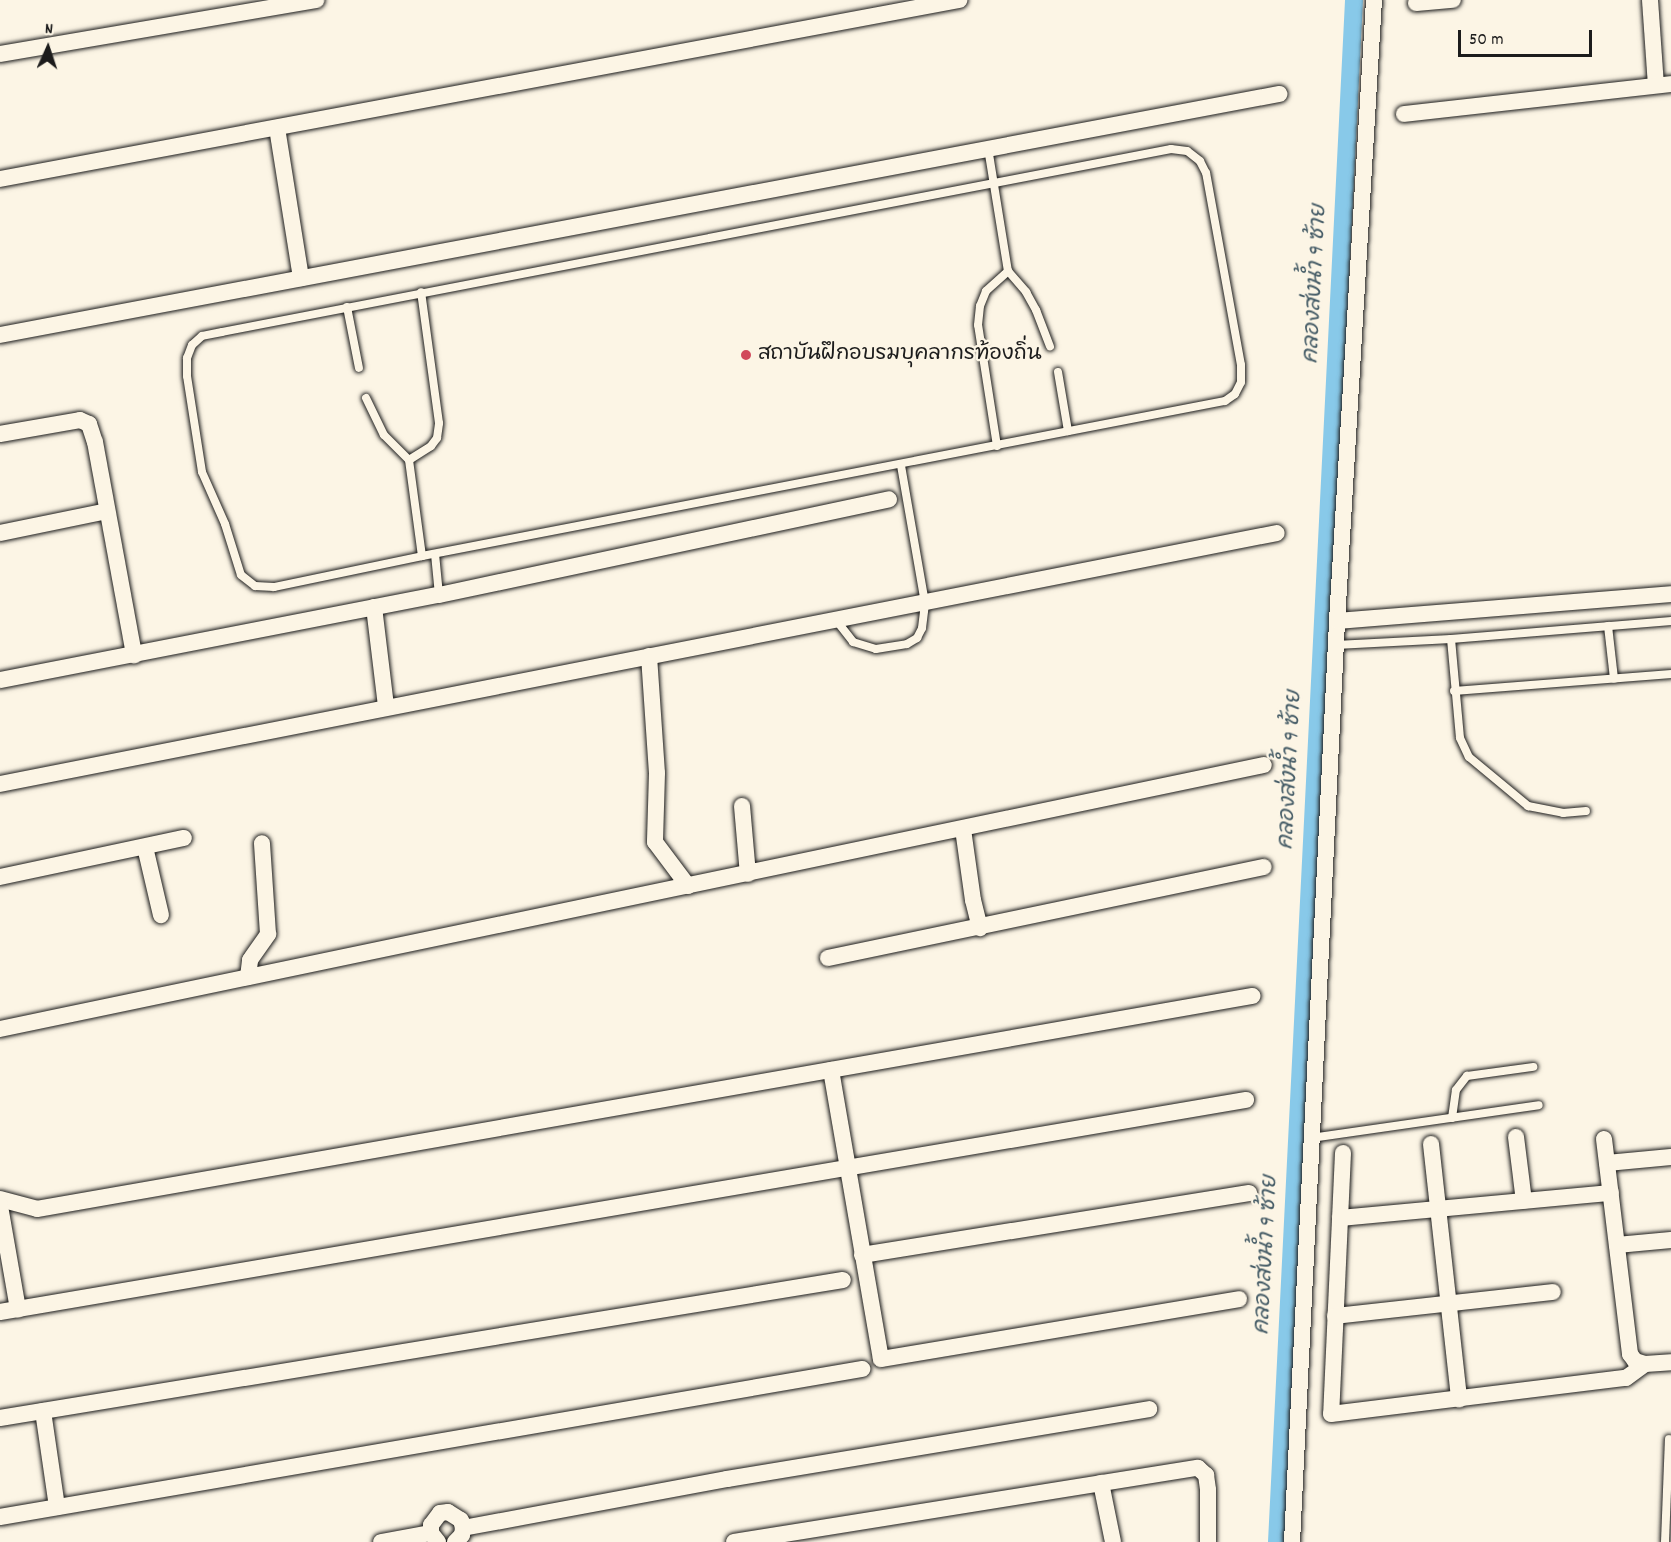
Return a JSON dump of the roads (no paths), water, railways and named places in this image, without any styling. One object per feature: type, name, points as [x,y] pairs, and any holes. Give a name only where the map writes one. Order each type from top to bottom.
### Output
[{"type":"street","points":[[0,54],[275,4],[316,0]]},
{"type":"street","points":[[0,179],[959,0]]},
{"type":"street","points":[[1293,1542],[1337,621],[1374,0]]},
{"type":"street","points":[[1416,3],[1453,0]]},
{"type":"street","points":[[1404,114],[1663,85],[1650,0]]},
{"type":"street","points":[[0,334],[1279,94]]},
{"type":"street","points":[[277,128],[301,278]]},
{"type":"street","points":[[0,434],[80,420],[89,424],[95,441],[134,655]]},
{"type":"street","points":[[0,680],[439,595],[889,499]]},
{"type":"street","points":[[0,532],[107,511]]},
{"type":"street","points":[[0,784],[386,706],[926,603],[1277,533]]},
{"type":"street","points":[[1337,621],[1671,594]]},
{"type":"street","points":[[374,607],[386,706]]},
{"type":"street","points":[[649,656],[657,772],[655,842],[688,886]]},
{"type":"street","points":[[0,1029],[1264,765]]},
{"type":"street","points":[[742,806],[748,874]]},
{"type":"street","points":[[963,829],[973,900],[980,928]]},
{"type":"street","points":[[0,877],[184,838]]},
{"type":"street","points":[[248,977],[250,960],[268,934],[262,843]]},
{"type":"street","points":[[145,847],[160,915]]},
{"type":"street","points":[[828,958],[1264,867]]},
{"type":"street","points":[[0,1199],[37,1209],[1251,996]]},
{"type":"street","points":[[831,1070],[846,1168],[881,1359],[1239,1299]]},
{"type":"street","points":[[0,1312],[1246,1100]]},
{"type":"street","points":[[1516,1137],[1524,1201]]},
{"type":"street","points":[[1604,1139],[1630,1354],[1635,1361],[1645,1364],[1671,1362]]},
{"type":"street","points":[[1431,1144],[1459,1399]]},
{"type":"street","points":[[1343,1153],[1331,1414],[1626,1378],[1645,1364]]},
{"type":"street","points":[[1607,1162],[1671,1157]]},
{"type":"street","points":[[862,1255],[1249,1193]]},
{"type":"street","points":[[1340,1218],[1611,1193]]},
{"type":"street","points":[[0,1206],[18,1309]]},
{"type":"street","points":[[1617,1245],[1671,1240]]},
{"type":"street","points":[[0,1418],[843,1280]]},
{"type":"street","points":[[1335,1316],[1553,1292]]},
{"type":"street","points":[[0,1517],[862,1369]]},
{"type":"street","points":[[381,1542],[435,1538],[431,1525],[440,1513],[456,1515],[459,1535],[727,1479],[1149,1410]]},
{"type":"street","points":[[43,1411],[57,1507]]},
{"type":"street","points":[[734,1542],[1198,1468],[1206,1475],[1208,1542]]},
{"type":"street","points":[[1101,1483],[1113,1542]]},
{"type":"lane","points":[[988,148],[1008,271],[1036,310],[1050,345]]},
{"type":"lane","points":[[1171,149],[1187,151],[1200,161],[1206,173],[1241,365],[1241,382],[1236,394],[1225,401],[422,556],[274,587],[255,586],[241,575],[225,524],[202,472],[187,376],[186,358],[192,345],[202,336],[421,292],[1171,149]]},
{"type":"lane","points":[[997,446],[978,325],[980,306],[986,291],[1008,271]]},
{"type":"lane","points":[[408,460],[431,446],[437,438],[439,423],[421,292]]},
{"type":"lane","points":[[346,307],[359,368]]},
{"type":"lane","points":[[1058,372],[1068,431]]},
{"type":"lane","points":[[366,398],[384,435],[408,460],[422,556]]},
{"type":"lane","points":[[836,620],[853,642],[876,649],[908,644],[917,638],[922,628],[926,603],[901,465]]},
{"type":"lane","points":[[435,554],[439,595]]},
{"type":"lane","points":[[1336,645],[1450,639],[1671,621]]},
{"type":"lane","points":[[1608,626],[1614,679]]},
{"type":"lane","points":[[1450,639],[1460,738],[1469,757],[1482,771],[1528,806],[1563,813],[1586,812]]},
{"type":"lane","points":[[1454,691],[1671,674]]},
{"type":"lane","points":[[1452,1118],[1456,1090],[1467,1076],[1533,1067]]},
{"type":"lane","points":[[1311,1138],[1539,1105]]},
{"type":"lane","points":[[1665,1542],[1669,1439]]},
{"type":"waterway","name":"คลองส่งน้ำ 9 ซ้าย","points":[[1277,1542],[1354,0]]},
{"type":"place","name":"สถาบันฝึกอบรมบุคลากรท้องถิ่น","points":[[746,355]]}]
